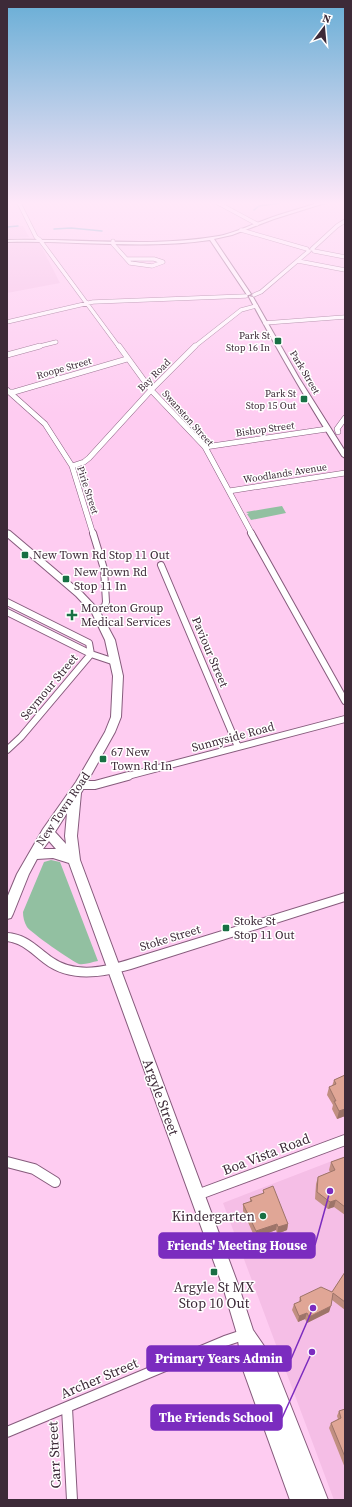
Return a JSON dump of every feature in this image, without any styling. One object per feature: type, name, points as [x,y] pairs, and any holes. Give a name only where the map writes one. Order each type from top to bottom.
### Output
[{"type":"main road","name":"New Town Road","points":[[7,534],[64,581],[96,612],[107,633],[118,676],[116,717],[110,732],[78,789],[33,854],[7,914]]},
{"type":"main road","name":"Argyle Street","points":[[78,789],[71,836],[74,860],[109,970],[197,1195],[231,1287],[246,1334],[251,1367],[300,1500]]},
{"type":"main road","name":"Argyle Street","points":[[47,832],[74,860]]},
{"type":"main road","points":[[33,854],[53,853],[74,860]]},
{"type":"main road","name":"Argyle Street","points":[[246,1334],[265,1362],[318,1500]]},
{"type":"street","name":"Swanston Street","points":[[64,273],[150,390],[205,447],[345,701]]},
{"type":"street","name":"Park Street","points":[[236,273],[250,295],[328,431],[345,456]]},
{"type":"street","points":[[7,322],[86,303],[250,295],[261,292],[283,273]]},
{"type":"street","name":"Bay Road","points":[[72,466],[84,462],[89,458],[150,390],[196,346],[241,310],[256,306]]},
{"type":"street","points":[[265,323],[345,317]]},
{"type":"street","points":[[7,355],[56,342]]},
{"type":"street","name":"Roope Street","points":[[8,391],[14,392],[127,359]]},
{"type":"street","name":"Pirie Street","points":[[8,391],[45,424],[72,466],[104,569],[106,602],[105,606],[96,612]]},
{"type":"street","points":[[338,432],[337,429],[345,418]]},
{"type":"street","name":"Bishop Street","points":[[205,447],[328,431],[345,433]]},
{"type":"street","name":"Woodlands Avenue","points":[[229,491],[345,473]]},
{"type":"street","name":"Paviour Street","points":[[161,565],[238,747]]},
{"type":"street","points":[[7,602],[89,643],[91,654]]},
{"type":"street","points":[[8,614],[91,654],[115,662]]},
{"type":"street","name":"Seymour Street","points":[[7,750],[21,737],[91,654]]},
{"type":"street","name":"Sunnyside Road","points":[[78,789],[345,719]]},
{"type":"street","name":"Stoke Street","points":[[7,937],[20,938],[51,962],[68,969],[84,973],[109,970],[345,897]]},
{"type":"street","name":"Boa Vista Road","points":[[197,1195],[345,1140]]},
{"type":"street","points":[[7,1162],[34,1169],[55,1182]]},
{"type":"street","name":"Archer Street","points":[[7,1432],[225,1341],[246,1334]]},
{"type":"street","name":"Carr Street","points":[[67,1408],[72,1500]]},
{"type":"shaded area","points":[[7,273],[55,273],[60,283],[7,293]]},
{"type":"shaded area","points":[[345,1156],[345,1500],[334,1500],[223,1203]]},
{"type":"green space","points":[[282,506],[286,513],[251,520],[247,514],[249,514],[246,512]]},
{"type":"green space","points":[[51,860],[60,862],[98,961],[79,964],[43,940],[26,925],[23,912],[44,862]]},
{"type":"building","points":[[345,1075],[345,1109],[339,1111],[329,1087],[336,1084],[334,1080]]},
{"type":"building","points":[[345,1157],[345,1207],[336,1200],[330,1202],[317,1192],[318,1177],[335,1170],[331,1162]]},
{"type":"building","name":"Kindergarten","points":[[273,1186],[288,1224],[278,1227],[277,1224],[256,1231],[243,1204],[252,1201],[250,1198],[264,1193],[263,1190]]},
{"type":"building","points":[[345,1272],[345,1302],[333,1293],[331,1306],[309,1317],[307,1313],[299,1316],[294,1304],[301,1301],[300,1297],[321,1287],[332,1292]]},
{"type":"building","points":[[345,1409],[345,1457],[331,1423],[341,1418],[339,1411]]},
{"type":"place","name":"Park St Stop 16 In","points":[[278,341]]},
{"type":"place","name":"Park St Stop 15 Out","points":[[304,399]]},
{"type":"place","name":"New Town Rd Stop 11 Out","points":[[25,555]]},
{"type":"place","name":"New Town Rd Stop 11 In","points":[[66,579]]},
{"type":"place","name":"Moreton Group Medical Services","points":[[72,615]]},
{"type":"place","name":"67 New Town Rd In","points":[[103,759]]},
{"type":"place","name":"Stoke St Stop 11 Out","points":[[226,928]]},
{"type":"place","name":"Friends' Meeting House","points":[[330,1191]]},
{"type":"place","name":"Kindergarten","points":[[263,1216]]},
{"type":"place","name":"Argyle St MX Stop 10 Out","points":[[214,1272]]},
{"type":"place","name":"Primary Years Admin","points":[[313,1308]]},
{"type":"place","name":"The Friends School","points":[[312,1352]]}]
